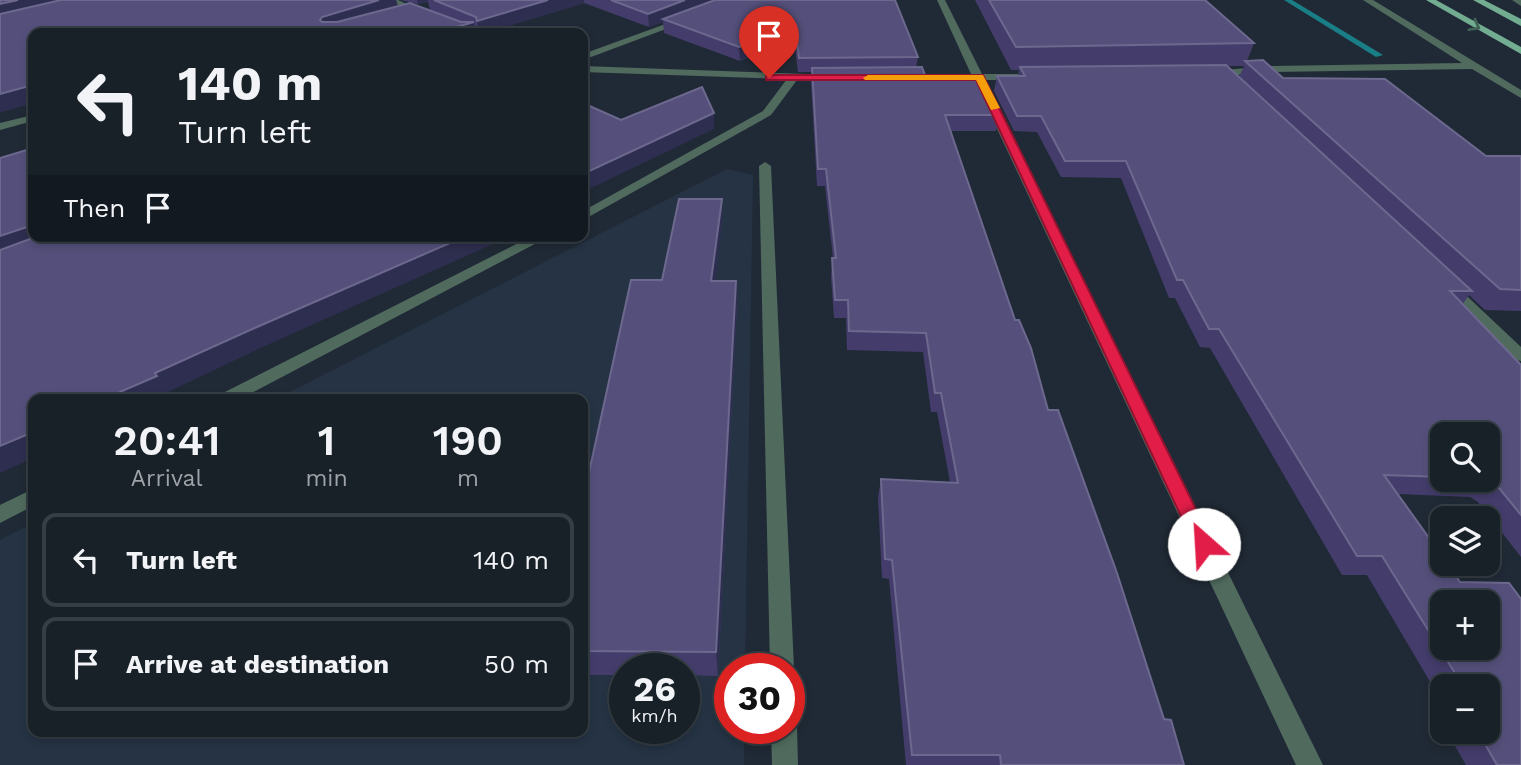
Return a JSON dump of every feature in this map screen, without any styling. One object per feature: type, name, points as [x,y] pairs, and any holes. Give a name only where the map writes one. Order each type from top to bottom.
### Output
[{"type":"main road","points":[[1430,0],[1521,51]]},
{"type":"main road","points":[[1477,0],[1521,23]]},
{"type":"street","points":[[390,0],[438,19]]},
{"type":"street","points":[[941,0],[1310,765]]},
{"type":"street","points":[[1367,0],[1521,95]]},
{"type":"street","points":[[1516,0],[1521,3]]},
{"type":"street","points":[[403,13],[426,7]]},
{"type":"street","points":[[588,55],[690,18]]},
{"type":"street","points":[[1198,74],[1230,79],[1271,69],[1474,66]]},
{"type":"street","points":[[588,69],[793,79],[846,78]]},
{"type":"street","points":[[940,78],[1034,77]]},
{"type":"street","points":[[588,213],[767,113],[793,79]]},
{"type":"street","points":[[0,127],[28,119]]},
{"type":"street","points":[[765,166],[781,653]]},
{"type":"street","points":[[235,394],[531,242]]},
{"type":"street","points":[[1442,281],[1521,356]]},
{"type":"street","points":[[0,514],[28,500]]},
{"type":"street","points":[[784,744],[785,765]]},
{"type":"shaded area","points":[[727,169],[753,175],[745,653],[714,653],[714,744],[744,744],[744,765],[0,765],[0,540],[28,526],[28,737],[588,737],[588,394],[286,394]]},
{"type":"building","points":[[0,0],[18,0],[0,4]]},
{"type":"building","points":[[61,0],[379,0],[322,17],[320,20],[337,22],[410,3],[461,22],[474,22],[453,28],[28,28],[28,86],[0,94],[0,14]]},
{"type":"building","points":[[434,0],[548,0],[477,21],[476,17]]},
{"type":"building","points":[[611,0],[685,0],[648,14]]},
{"type":"building","points":[[715,0],[895,0],[918,57],[799,58],[795,26],[739,47],[663,19]]},
{"type":"building","points":[[989,0],[1205,0],[1254,43],[1016,47]]},
{"type":"building","points":[[1263,60],[1283,78],[1385,79],[1486,156],[1521,156],[1521,290],[1500,289],[1245,61]]},
{"type":"building","points":[[1226,65],[1472,291],[1450,291],[1521,365],[1521,515],[1500,489],[1500,422],[1430,422],[1430,477],[1384,475],[1430,539],[1430,576],[1456,576],[1460,582],[1509,583],[1521,599],[1521,765],[1497,765],[1485,744],[1500,744],[1500,674],[1456,674],[1447,660],[1500,660],[1500,590],[1430,590],[1430,633],[1382,556],[1357,556],[1219,329],[1209,329],[1183,280],[1177,280],[1126,161],[1065,161],[1041,116],[1017,116],[997,76],[1025,76],[1020,67]]},
{"type":"building","points":[[922,67],[925,75],[979,75],[999,115],[945,115],[1015,320],[1019,320],[1031,348],[1048,410],[1058,410],[1117,573],[1164,719],[1171,720],[1184,765],[1001,765],[1000,755],[912,755],[892,560],[885,559],[881,479],[958,483],[941,393],[935,393],[926,333],[849,331],[848,300],[835,300],[832,258],[836,258],[826,169],[818,169],[812,68]]},
{"type":"building","points":[[702,87],[714,113],[588,172],[588,105],[621,120]]},
{"type":"building","points":[[28,150],[28,227],[0,236],[0,158]]},
{"type":"building","points":[[679,199],[722,199],[711,281],[736,281],[716,652],[588,651],[588,477],[631,280],[662,280]]},
{"type":"building","points":[[28,240],[28,242],[452,242],[257,327],[115,394],[28,394],[28,434],[0,446],[0,250]]},
{"type":"waterway","points":[[1287,0],[1379,55]]},
{"type":"slow traffic","points":[[868,78],[979,77],[994,108]]},
{"type":"route","points":[[769,78],[979,77],[1204,544]]}]
